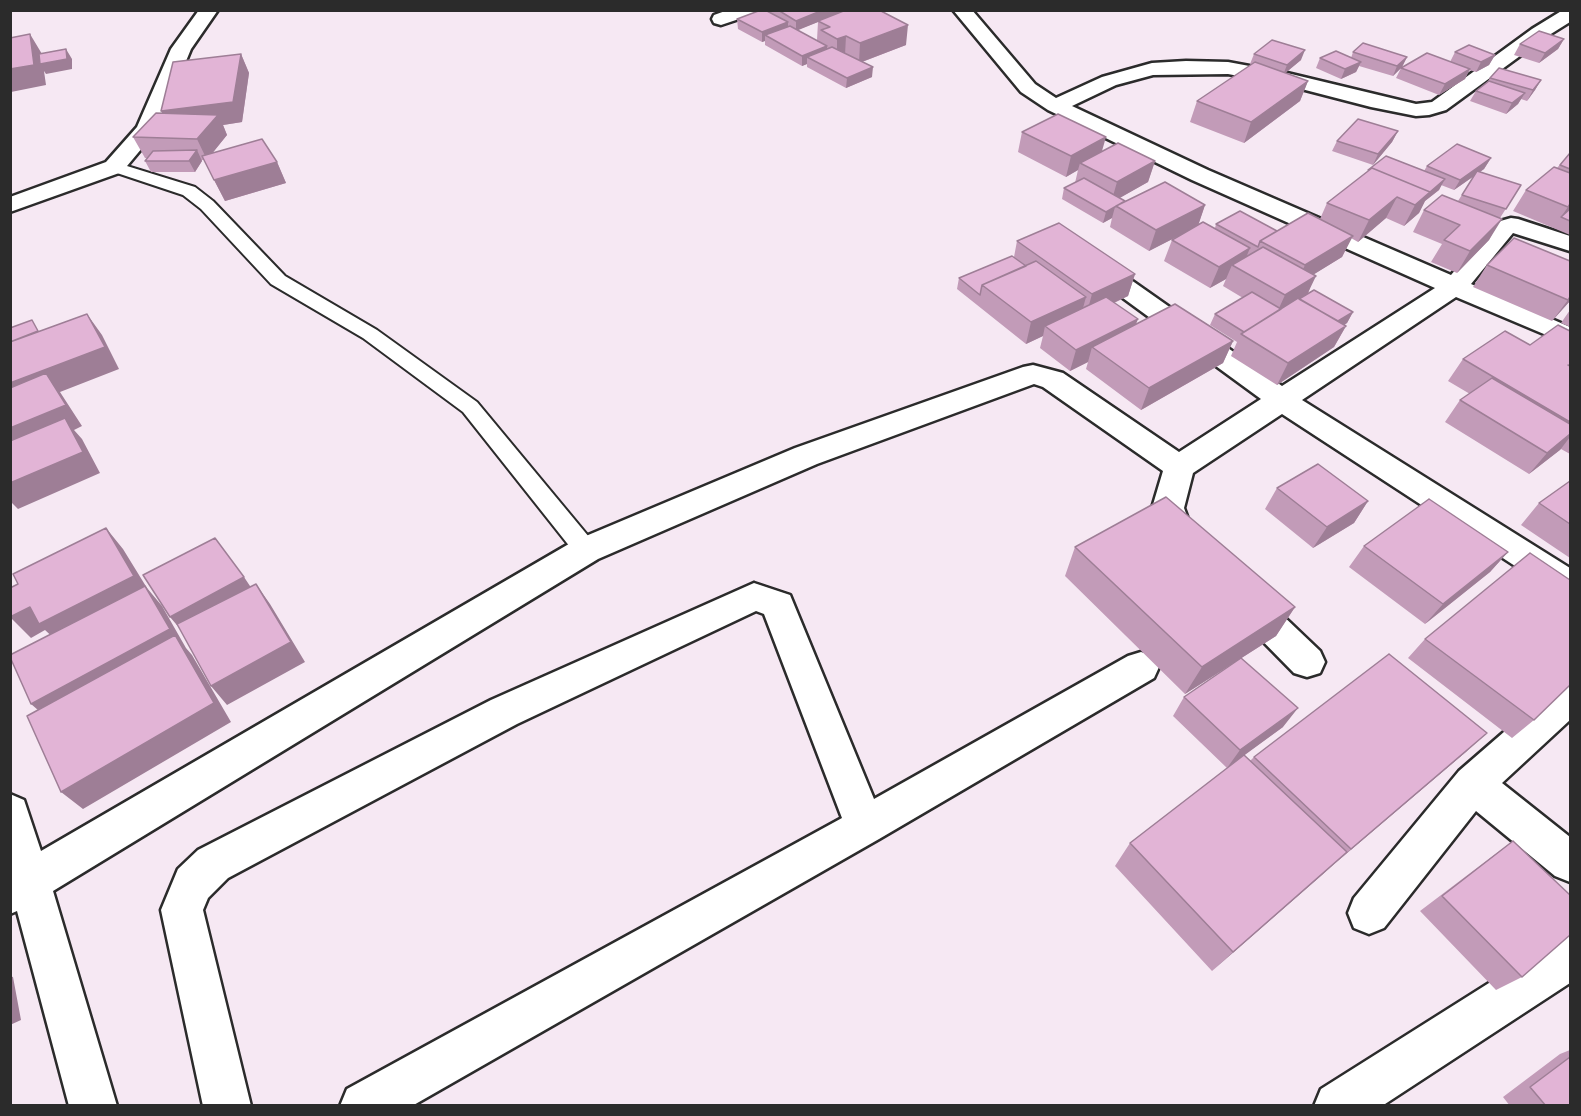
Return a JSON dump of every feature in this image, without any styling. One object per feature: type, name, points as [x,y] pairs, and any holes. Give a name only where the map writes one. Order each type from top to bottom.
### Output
[{"type":"street","points":[[19,202],[114,167],[147,129],[181,49],[209,10]]},
{"type":"street","points":[[721,19],[748,10]]},
{"type":"street","points":[[962,10],[1028,88],[1055,106],[1200,175],[1570,336]]},
{"type":"street","points":[[1055,106],[1109,81],[1152,69],[1186,67],[1228,68],[1287,79],[1381,103],[1416,110],[1430,109],[1439,106],[1539,33],[1570,14]]},
{"type":"street","points":[[1201,557],[1177,533],[1168,508],[1179,467],[1457,285],[1505,227],[1511,225],[1570,244]]},
{"type":"street","points":[[1071,249],[1283,401],[1570,585]]},
{"type":"street","points":[[21,887],[586,550],[806,456],[1033,374],[1053,380],[1179,467]]},
{"type":"street","points":[[1226,582],[1307,662]]},
{"type":"street","points":[[227,1106],[182,910],[193,884],[213,864],[504,712],[754,597],[778,605],[865,826]]},
{"type":"street","points":[[364,1106],[865,826],[1141,667]]},
{"type":"street","points":[[1368,913],[1473,784],[1570,697]]},
{"type":"street","points":[[1473,784],[1570,862]]},
{"type":"street","points":[[10,813],[21,887],[93,1106]]},
{"type":"street","points":[[1338,1106],[1570,958]]},
{"type":"lane","points":[[114,167],[189,191],[207,205],[278,280],[370,334],[470,406],[586,550]]},
{"type":"building","points":[[761,10],[788,22],[762,32],[737,19]]},
{"type":"building","points":[[778,10],[823,10],[796,21]]},
{"type":"building","points":[[846,10],[879,10],[908,25],[860,43],[846,36],[837,39],[821,30],[830,27],[818,21]]},
{"type":"building","points":[[790,26],[827,46],[802,56],[765,35]]},
{"type":"building","points":[[1539,31],[1564,39],[1545,53],[1520,44]]},
{"type":"building","points":[[30,34],[34,65],[10,69],[10,38]]},
{"type":"building","points":[[1272,40],[1305,50],[1287,65],[1254,54]]},
{"type":"building","points":[[1363,43],[1407,57],[1397,66],[1353,52]]},
{"type":"building","points":[[1469,45],[1495,55],[1481,62],[1455,52]]},
{"type":"building","points":[[832,47],[873,67],[847,78],[807,57]]},
{"type":"building","points":[[66,49],[67,59],[40,64],[39,54]]},
{"type":"building","points":[[1336,51],[1361,62],[1345,69],[1320,58]]},
{"type":"building","points":[[1427,53],[1470,69],[1445,84],[1401,68]]},
{"type":"building","points":[[241,54],[233,102],[161,111],[173,62]]},
{"type":"building","points":[[1255,62],[1308,81],[1251,122],[1197,101]]},
{"type":"building","points":[[1499,68],[1541,80],[1533,90],[1490,78]]},
{"type":"building","points":[[1489,81],[1525,93],[1512,103],[1476,91]]},
{"type":"building","points":[[156,113],[218,115],[197,139],[133,137]]},
{"type":"building","points":[[1058,114],[1106,137],[1071,156],[1022,132]]},
{"type":"building","points":[[1358,119],[1398,131],[1378,154],[1337,141]]},
{"type":"building","points":[[262,139],[277,162],[214,180],[202,156]]},
{"type":"building","points":[[1118,143],[1155,161],[1117,182],[1080,163]]},
{"type":"building","points":[[1457,144],[1491,158],[1460,180],[1427,166]]},
{"type":"building","points":[[197,150],[189,161],[145,161],[153,151]]},
{"type":"building","points":[[1570,153],[1570,169],[1560,165]]},
{"type":"building","points":[[1386,156],[1445,179],[1430,192],[1372,168],[1368,170]]},
{"type":"building","points":[[1554,167],[1570,173],[1570,204],[1568,207],[1526,190]]},
{"type":"building","points":[[1372,168],[1430,192],[1415,205],[1397,197],[1369,220],[1327,203]]},
{"type":"building","points":[[1477,171],[1521,185],[1506,209],[1462,195]]},
{"type":"building","points":[[1084,178],[1125,201],[1106,212],[1064,188]]},
{"type":"building","points":[[1165,182],[1205,205],[1156,230],[1116,206]]},
{"type":"building","points":[[1442,195],[1502,219],[1470,251],[1444,240],[1460,225],[1424,210]]},
{"type":"building","points":[[1570,209],[1570,221],[1561,217]]},
{"type":"building","points":[[1240,211],[1277,231],[1260,241],[1258,247],[1216,224]]},
{"type":"building","points":[[1308,213],[1353,236],[1305,265],[1260,241]]},
{"type":"building","points":[[1203,222],[1250,248],[1219,267],[1172,240]]},
{"type":"building","points":[[1059,223],[1135,274],[1092,294],[1017,241]]},
{"type":"building","points":[[1514,238],[1570,261],[1570,297],[1568,300],[1487,265]]},
{"type":"building","points":[[1263,247],[1316,276],[1285,295],[1232,265]]},
{"type":"building","points":[[1012,256],[1026,266],[982,285],[980,295],[959,278]]},
{"type":"building","points":[[1036,261],[1086,297],[1031,322],[982,285]]},
{"type":"building","points":[[1314,290],[1353,312],[1338,321],[1299,299]]},
{"type":"building","points":[[1252,292],[1281,309],[1244,332],[1215,314]]},
{"type":"building","points":[[1106,297],[1138,319],[1076,350],[1045,326]]},
{"type":"building","points":[[1298,298],[1346,326],[1288,363],[1241,334]]},
{"type":"building","points":[[1175,304],[1233,341],[1149,388],[1092,347]]},
{"type":"building","points":[[87,314],[105,347],[10,383],[10,342]]},
{"type":"building","points":[[32,320],[38,331],[10,342],[10,328]]},
{"type":"building","points":[[1558,325],[1570,331],[1570,422],[1463,359],[1505,331],[1530,345]]},
{"type":"building","points":[[46,373],[66,405],[10,428],[10,388]]},
{"type":"building","points":[[1492,378],[1570,424],[1570,434],[1547,453],[1460,400]]},
{"type":"building","points":[[65,418],[83,452],[10,483],[10,441]]},
{"type":"building","points":[[1318,464],[1368,501],[1327,527],[1277,488]]},
{"type":"building","points":[[1570,481],[1570,524],[1539,503]]},
{"type":"building","points":[[1166,497],[1295,607],[1202,667],[1075,547]]},
{"type":"building","points":[[1429,499],[1508,552],[1443,604],[1364,546]]},
{"type":"building","points":[[106,528],[134,576],[39,624],[30,607],[10,617],[10,588],[18,584],[13,574]]},
{"type":"building","points":[[215,538],[244,577],[170,617],[143,575]]},
{"type":"building","points":[[1530,553],[1570,580],[1570,685],[1534,720],[1425,639]]},
{"type":"building","points":[[256,584],[291,642],[211,686],[177,624]]},
{"type":"building","points":[[145,586],[170,629],[31,704],[10,655]]},
{"type":"building","points":[[175,635],[214,703],[61,792],[27,716]]},
{"type":"building","points":[[1389,654],[1487,733],[1351,849],[1254,757]]},
{"type":"building","points":[[1241,658],[1298,708],[1240,750],[1184,697]]},
{"type":"building","points":[[1244,755],[1347,852],[1233,952],[1130,843]]},
{"type":"building","points":[[1513,841],[1570,895],[1570,935],[1522,977],[1442,896]]},
{"type":"building","points":[[1570,1057],[1570,1106],[1546,1106],[1530,1087]]}]
